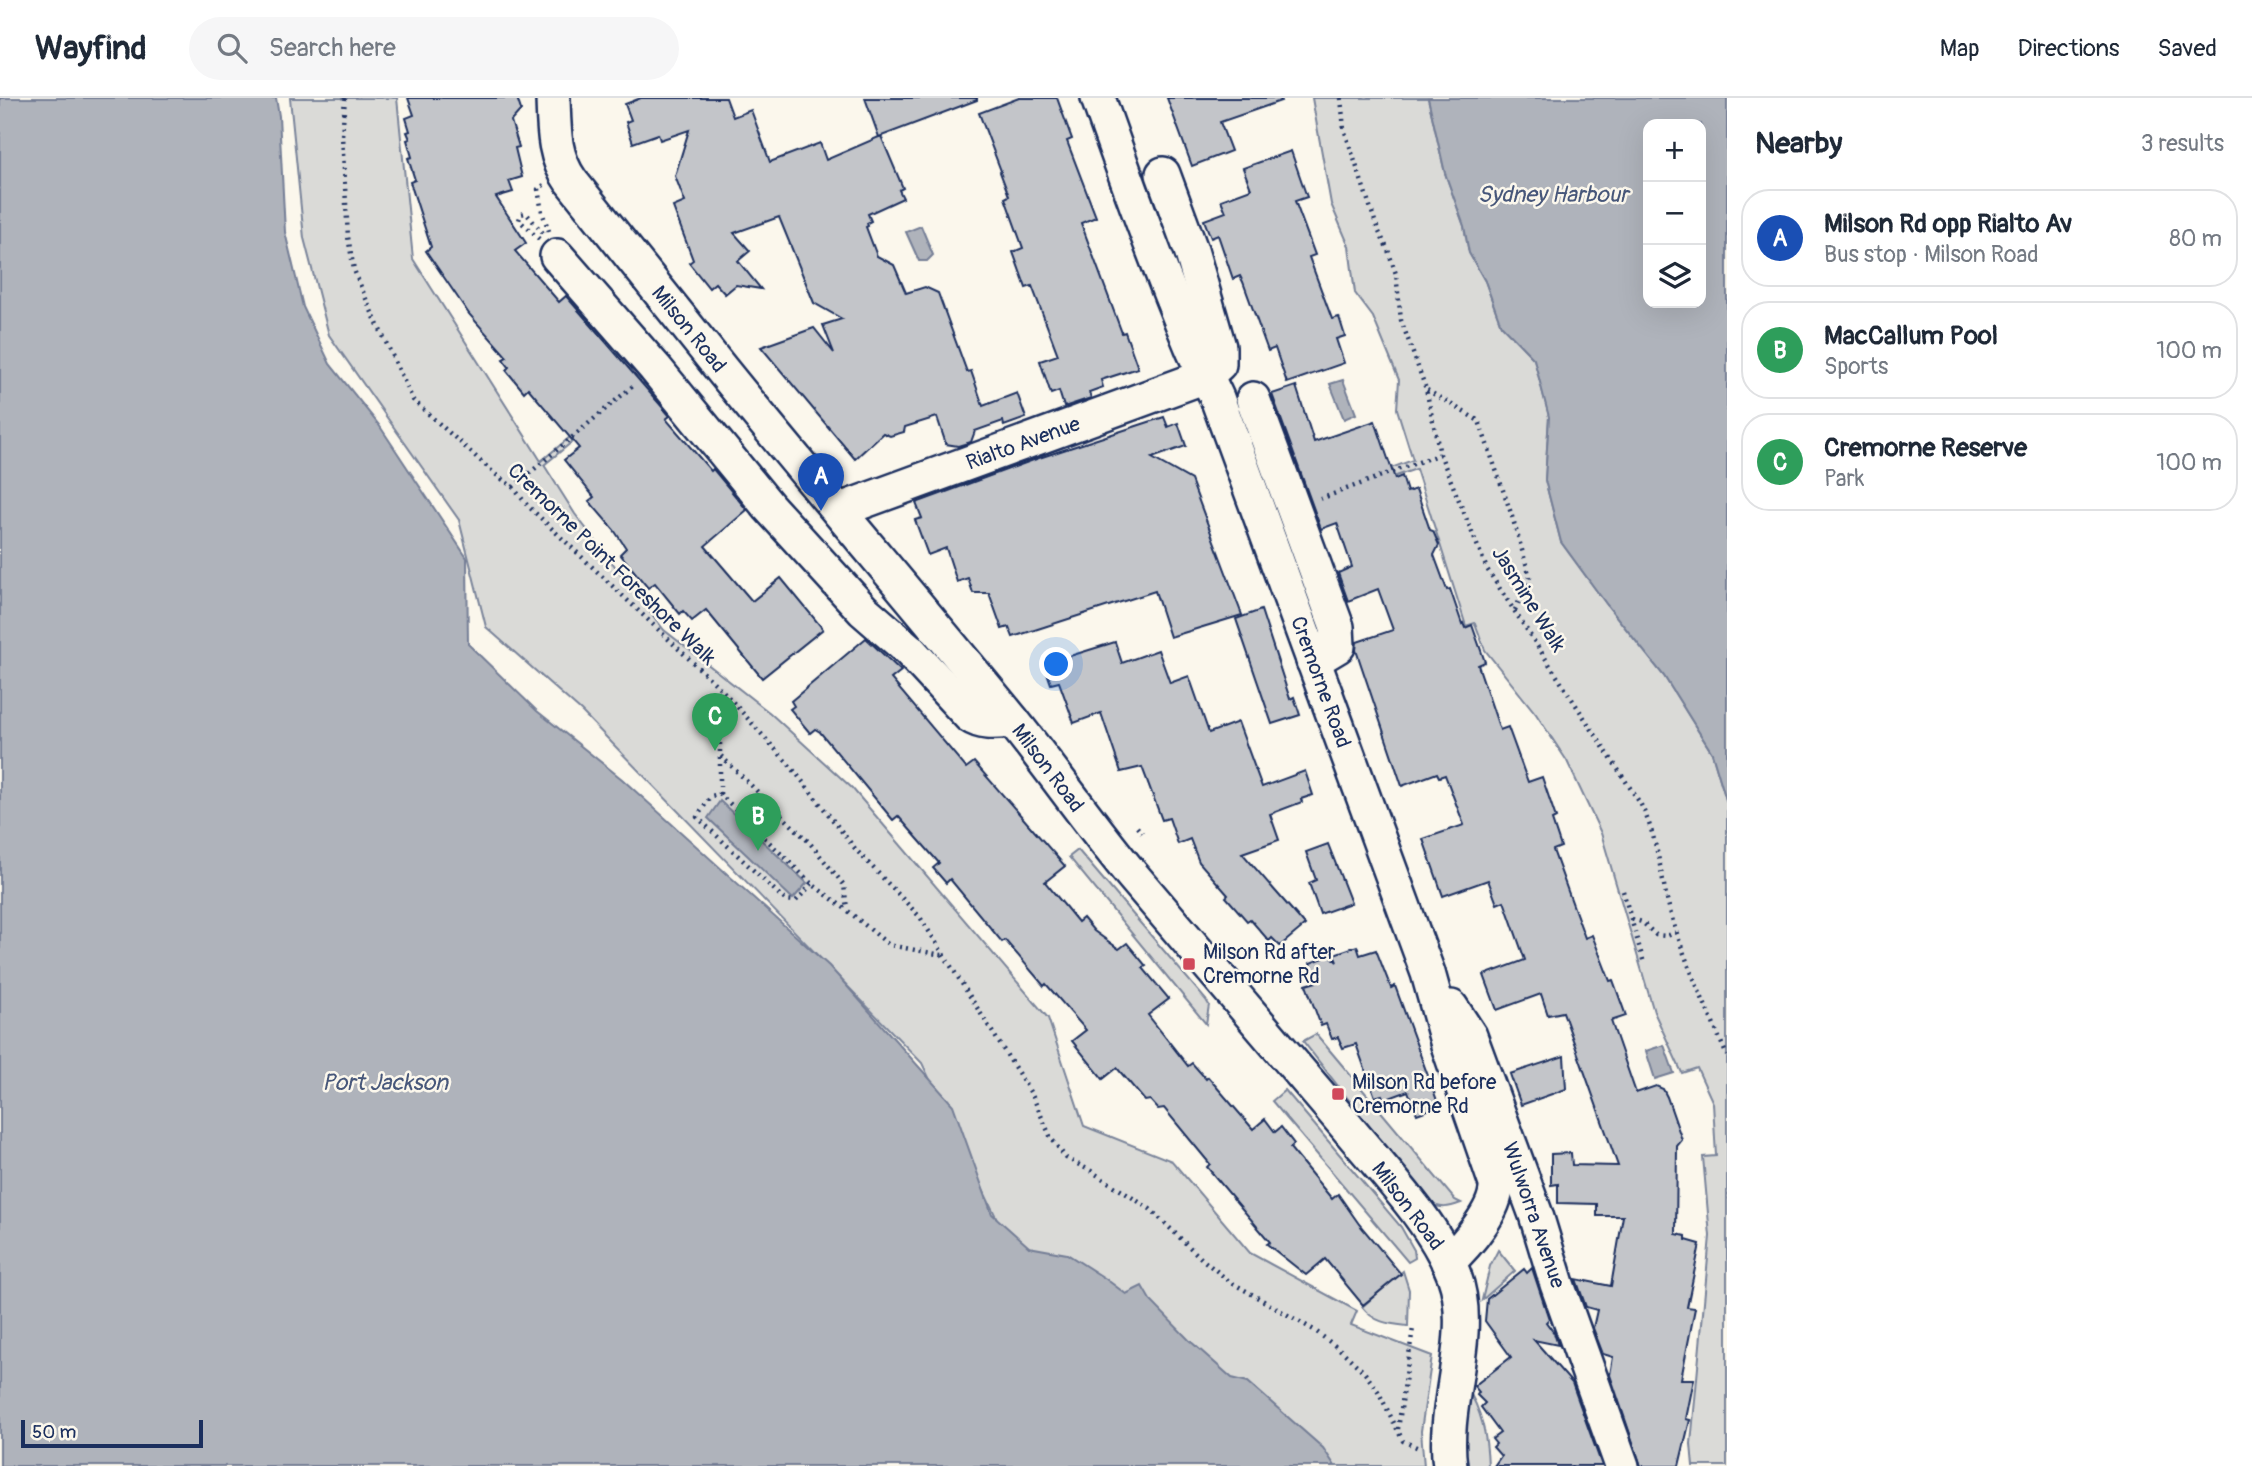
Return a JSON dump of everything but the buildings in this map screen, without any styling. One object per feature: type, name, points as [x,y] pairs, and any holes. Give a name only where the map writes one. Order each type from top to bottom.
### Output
[{"type":"street","name":"Milson Road","points":[[553,98],[555,141],[562,168],[567,175],[723,372],[1013,721],[1130,872],[1386,1174],[1427,1227],[1448,1262],[1458,1290],[1461,1323],[1451,1399],[1449,1459]]},
{"type":"street","name":"Cremorne Road","points":[[1098,98],[1142,221],[1192,348],[1217,398],[1314,661],[1428,973],[1448,1045],[1497,1187],[1490,1209],[1462,1248],[1448,1262]]},
{"type":"street","points":[[1163,174],[1184,230],[1219,347],[1219,364],[1206,376]]},
{"type":"street","points":[[557,256],[769,507],[863,610],[909,650],[970,716],[987,723],[1013,721]]},
{"type":"street","name":"Rialto Avenue","points":[[840,510],[1206,376]]},
{"type":"street","points":[[1253,400],[1337,626],[1338,646],[1314,661]]},
{"type":"street","name":"Wulworra Avenue","points":[[1428,973],[1469,1036],[1536,1215],[1557,1284],[1622,1466]]},
{"type":"path","name":"Cremorne Point Foreshore Walk","points":[[345,98],[342,136],[348,237],[354,270],[413,400],[495,474],[513,486],[527,505],[723,691],[792,768],[856,851],[920,917],[1032,1095],[1051,1138],[1066,1158],[1150,1209],[1229,1281],[1314,1330],[1343,1352],[1364,1372],[1378,1391],[1403,1441],[1449,1459]]},
{"type":"path","name":"Jasmine Walk","points":[[1341,98],[1343,129],[1396,274],[1401,320],[1426,389],[1440,454],[1487,569],[1650,820],[1676,932],[1727,1056]]},
{"type":"path","points":[[557,256],[519,220],[522,214],[526,213],[545,235],[550,232],[542,212],[538,189],[567,175]]},
{"type":"path","points":[[513,486],[654,368]]},
{"type":"path","points":[[1426,389],[1479,421],[1530,577],[1515,610]]},
{"type":"path","points":[[1293,509],[1440,454]]},
{"type":"path","points":[[723,691],[720,794],[812,884],[847,909],[889,945],[943,955]]},
{"type":"path","points":[[721,756],[808,842],[844,885],[847,909]]},
{"type":"path","points":[[720,794],[711,796],[697,817],[785,900],[796,901],[812,884]]},
{"type":"path","points":[[1136,827],[1142,833]]},
{"type":"path","points":[[1623,891],[1644,962]]},
{"type":"path","points":[[1631,919],[1642,922],[1656,935],[1667,936],[1676,932]]},
{"type":"path","points":[[1398,1430],[1413,1328]]},
{"type":"shaded area","points":[[290,98],[397,98],[413,259],[541,461],[646,374],[650,378],[544,465],[575,514],[664,630],[770,713],[852,788],[1048,1018],[1084,1126],[1172,1161],[1250,1253],[1357,1311],[1351,1325],[1432,1356],[1421,1431],[1424,1466],[1315,1466],[1024,1275],[922,1063],[581,711],[486,627],[459,520],[329,335],[304,238]]},
{"type":"shaded area","points":[[1312,98],[1428,98],[1445,173],[1464,226],[1469,253],[1485,281],[1501,325],[1534,359],[1549,416],[1545,480],[1561,542],[1664,676],[1712,753],[1727,803],[1727,1466],[1693,1466],[1691,1444],[1710,1236],[1703,1157],[1716,1156],[1713,1103],[1697,1068],[1682,1073],[1654,1012],[1601,833],[1567,761],[1536,714],[1485,650],[1475,623],[1466,626],[1416,469],[1301,509],[1299,502],[1413,460],[1397,409],[1399,380],[1373,317],[1355,293],[1349,246],[1331,204]]},
{"type":"shaded area","points":[[1078,850],[1206,1000],[1209,1005],[1206,1024],[1069,857]]},
{"type":"shaded area","points":[[1316,1034],[1455,1200],[1461,1203],[1445,1207],[1429,1203],[1303,1041]]},
{"type":"shaded area","points":[[1285,1090],[1401,1227],[1414,1250],[1415,1258],[1408,1262],[1272,1101]]},
{"type":"shaded area","points":[[1498,1250],[1515,1271],[1482,1300],[1490,1266]]},
{"type":"shaded area","points":[[1403,1271],[1409,1290],[1408,1326],[1377,1320],[1362,1307]]},
{"type":"shaded area","points":[[1466,1386],[1483,1424],[1488,1466],[1460,1466]]},
{"type":"water","name":"Port Jackson","points":[[0,98],[276,98],[285,232],[303,307],[330,364],[379,425],[467,558],[468,644],[537,711],[622,779],[829,966],[953,1105],[992,1214],[1029,1247],[1067,1254],[1126,1294],[1142,1286],[1150,1300],[1189,1340],[1232,1378],[1248,1382],[1323,1448],[1335,1466],[0,1466]]},
{"type":"water","name":"Sydney Harbour","points":[[1428,98],[1727,98],[1727,803],[1712,753],[1664,676],[1561,542],[1545,480],[1549,417],[1534,359],[1501,325],[1485,281],[1469,253],[1464,226],[1445,173]]},
{"type":"water","points":[[921,226],[933,255],[927,261],[919,261],[906,232]]},
{"type":"water","points":[[1343,380],[1356,414],[1344,419],[1330,384]]},
{"type":"water","points":[[720,801],[807,883],[793,899],[708,818]]},
{"type":"water","points":[[1664,1045],[1674,1073],[1655,1079],[1646,1051]]},
{"type":"place","name":"Milson Rd opp Rialto Av","points":[[821,511]]},
{"type":"place","name":"Cremorne Reserve","points":[[715,751]]},
{"type":"place","name":"MacCallum Pool","points":[[758,851]]},
{"type":"place","name":"Milson Rd after Cremorne Rd","points":[[1189,964]]},
{"type":"place","name":"Milson Rd before Cremorne Rd","points":[[1338,1094]]}]
